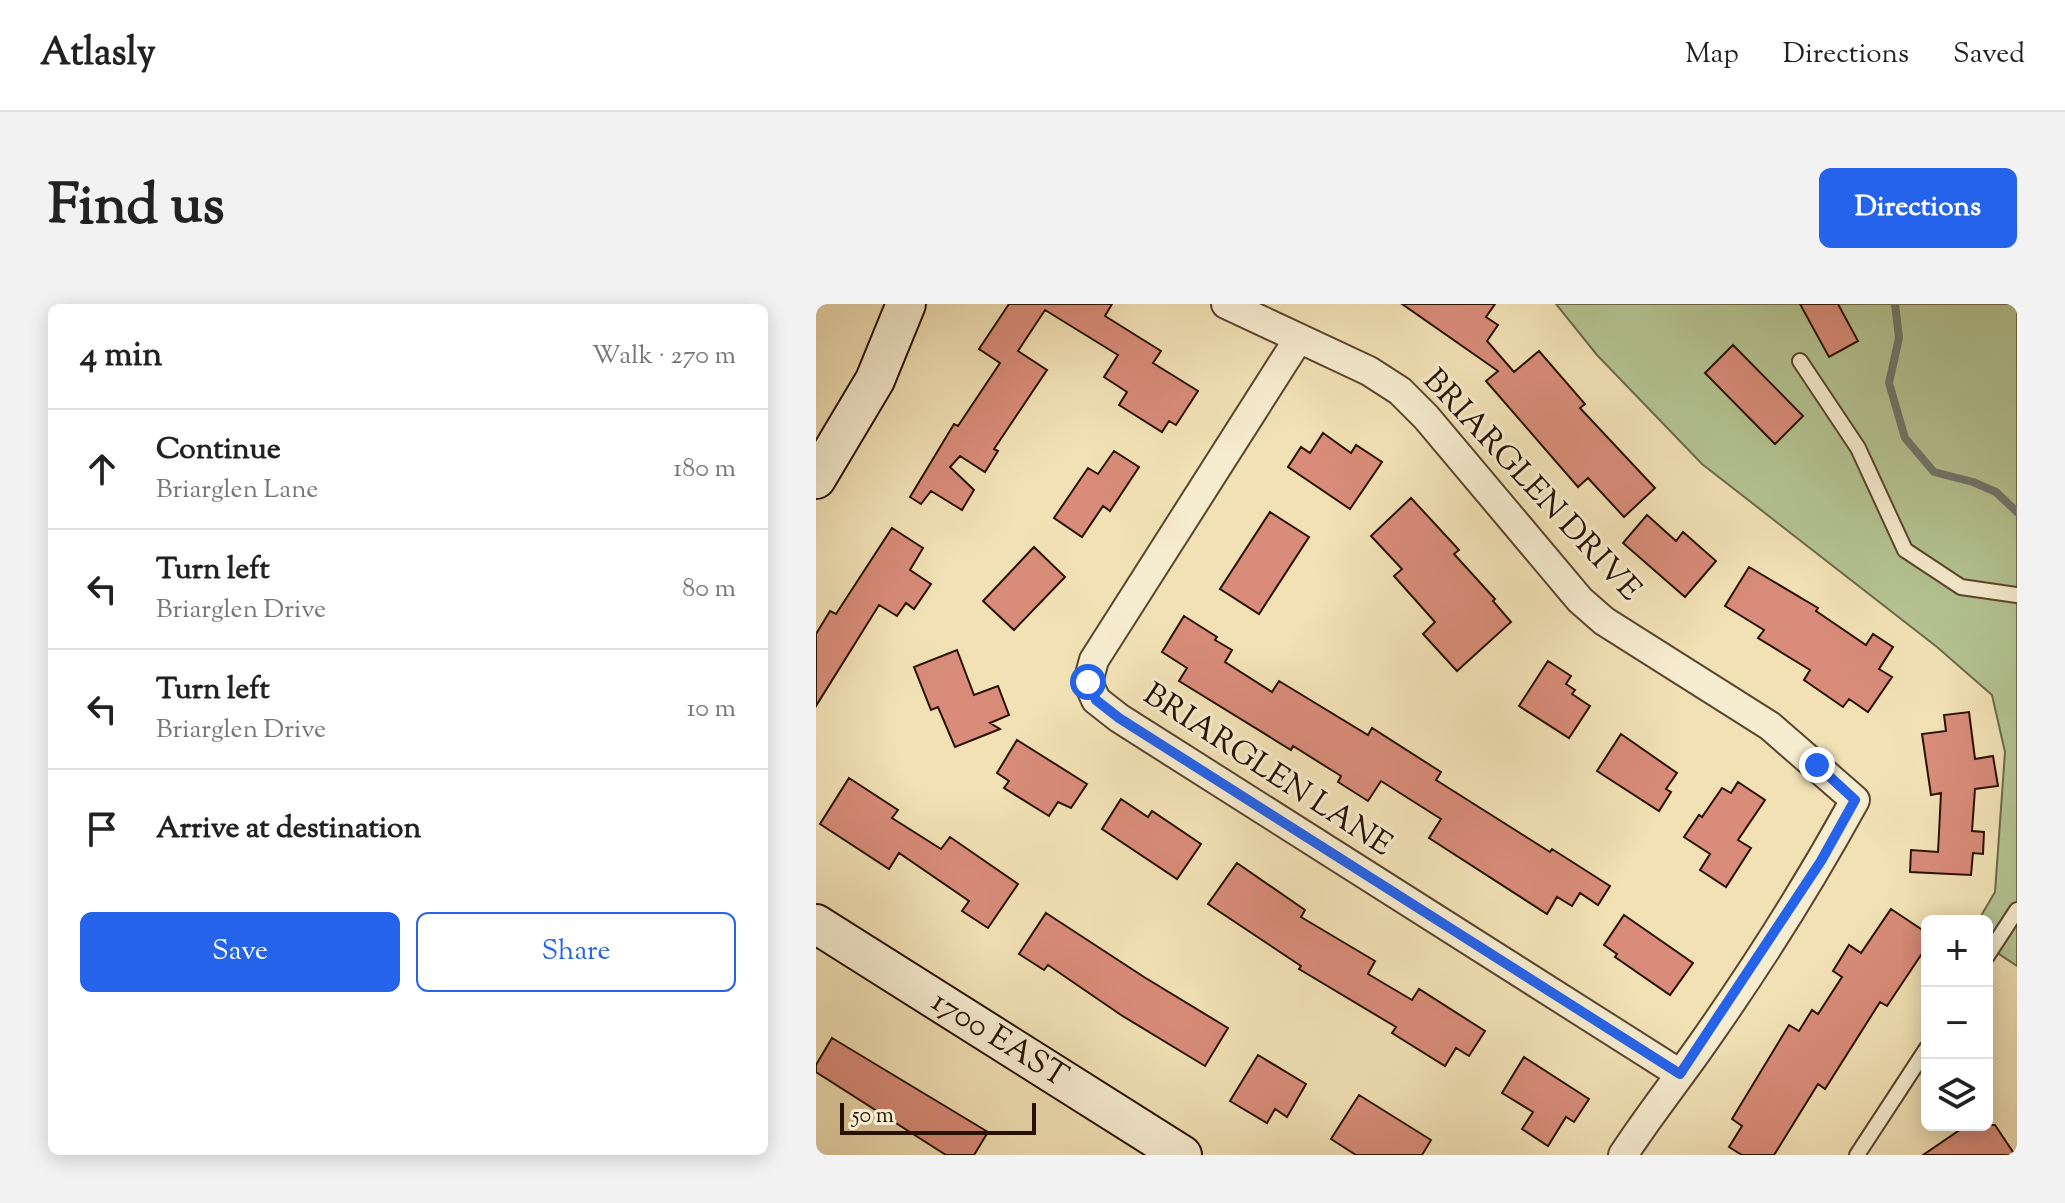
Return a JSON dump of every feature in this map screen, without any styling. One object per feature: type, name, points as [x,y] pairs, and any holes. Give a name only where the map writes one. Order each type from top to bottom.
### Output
[{"type":"main road","points":[[816,479],[875,380],[897,306]]},
{"type":"main road","name":"1700 EAST","points":[[816,924],[1182,1155]]},
{"type":"street","name":"BRIARGLEN DRIVE","points":[[1226,304],[1369,371],[1400,391],[1426,417],[1580,600],[1604,621],[1770,726],[1855,800],[1821,861],[1623,1155]]},
{"type":"street","name":"BRIARGLEN LANE","points":[[1299,338],[1099,650],[1088,682],[1096,700],[1132,726],[1680,1074]]},
{"type":"lane","points":[[1800,361],[1858,448],[1905,550],[1961,587],[2017,595]]},
{"type":"lane","points":[[1993,947],[2017,910]]},
{"type":"lane","points":[[1857,1155],[1921,1057]]},
{"type":"green space","points":[[1556,304],[2017,304],[2017,966],[1993,950],[1993,915],[1982,915],[1995,892],[2005,752],[1992,695],[1937,647],[1702,464],[1597,355]]},
{"type":"building","points":[[1009,304],[1112,304],[1105,316],[1161,351],[1153,363],[1198,391],[1176,425],[1169,421],[1162,432],[1119,405],[1127,392],[1104,377],[1118,355],[1045,310],[1018,351],[1047,370],[994,449],[998,451],[985,472],[960,456],[950,467],[974,490],[962,510],[931,491],[921,504],[910,497],[954,424],[958,426],[1000,363],[979,349]]},
{"type":"building","points":[[1402,304],[1495,304],[1486,317],[1498,325],[1487,341],[1514,372],[1539,351],[1585,404],[1580,408],[1655,488],[1624,517],[1588,478],[1578,487],[1486,381],[1498,371]]},
{"type":"building","points":[[1800,304],[1838,304],[1858,341],[1829,357]]},
{"type":"building","points":[[1733,345],[1803,416],[1775,444],[1705,373]]},
{"type":"building","points":[[1323,433],[1351,453],[1356,445],[1382,462],[1350,509],[1288,467],[1301,447],[1310,453]]},
{"type":"building","points":[[1114,451],[1139,467],[1110,511],[1103,506],[1082,537],[1054,518],[1088,468],[1098,474]]},
{"type":"building","points":[[1411,498],[1459,550],[1454,554],[1495,599],[1493,601],[1511,622],[1457,671],[1423,634],[1435,622],[1394,576],[1402,569],[1371,536]]},
{"type":"building","points":[[1270,512],[1309,537],[1259,614],[1220,589]]},
{"type":"building","points":[[1647,515],[1676,541],[1683,532],[1716,561],[1685,597],[1623,543]]},
{"type":"building","points":[[892,528],[923,548],[910,570],[931,584],[914,609],[906,603],[897,616],[879,605],[816,706],[816,634],[830,611],[836,614]]},
{"type":"building","points":[[1034,547],[1065,577],[1014,630],[983,601]]},
{"type":"building","points":[[1749,567],[1818,608],[1816,611],[1866,645],[1873,634],[1893,647],[1879,669],[1892,677],[1868,712],[1849,699],[1843,707],[1804,680],[1810,670],[1758,638],[1764,630],[1725,606]]},
{"type":"building","points":[[1184,616],[1232,650],[1225,662],[1272,692],[1279,681],[1368,735],[1372,728],[1441,772],[1436,780],[1610,886],[1598,905],[1580,893],[1572,906],[1557,897],[1547,914],[1429,838],[1441,819],[1381,781],[1368,801],[1338,782],[1341,776],[1293,746],[1291,750],[1179,681],[1187,668],[1162,652]]},
{"type":"building","points":[[957,650],[974,695],[998,686],[1009,715],[990,723],[1000,729],[955,747],[938,707],[931,710],[914,667]]},
{"type":"building","points":[[1548,661],[1571,676],[1566,684],[1575,690],[1572,694],[1590,706],[1569,738],[1519,706]]},
{"type":"building","points":[[1969,712],[1975,759],[1993,756],[1998,786],[1975,789],[1972,831],[1984,832],[1983,854],[1973,853],[1971,875],[1910,872],[1911,850],[1938,852],[1941,793],[1931,795],[1922,734],[1946,731],[1944,715]]},
{"type":"building","points":[[1621,734],[1677,773],[1666,789],[1671,792],[1659,811],[1597,771]]},
{"type":"building","points":[[1017,740],[1087,784],[1071,808],[1058,802],[1049,816],[1004,788],[1009,781],[997,773]]},
{"type":"building","points":[[849,778],[898,810],[892,818],[941,849],[950,837],[1018,884],[988,928],[962,911],[969,901],[899,853],[889,869],[820,824]]},
{"type":"building","points":[[1738,782],[1765,800],[1738,840],[1751,848],[1726,887],[1700,870],[1710,854],[1684,837],[1722,788],[1731,793]]},
{"type":"building","points":[[1121,799],[1148,817],[1152,811],[1201,844],[1177,879],[1102,829]]},
{"type":"building","points":[[1237,863],[1305,910],[1301,917],[1375,961],[1368,974],[1412,1000],[1419,989],[1485,1031],[1469,1056],[1456,1048],[1445,1066],[1392,1033],[1396,1027],[1299,969],[1301,966],[1208,904]]},
{"type":"building","points":[[1891,909],[1921,929],[1921,955],[1887,1006],[1880,1002],[1825,1089],[1818,1084],[1774,1155],[1742,1155],[1729,1147],[1742,1126],[1732,1119],[1789,1025],[1799,1031],[1812,1010],[1818,1014],[1842,977],[1833,971],[1849,945],[1861,953]]},
{"type":"building","points":[[1046,913],[1228,1028],[1205,1066],[1121,1015],[1048,965],[1044,970],[1019,954]]},
{"type":"building","points":[[1624,915],[1693,963],[1670,995],[1615,957],[1617,954],[1604,945]]},
{"type":"building","points":[[832,1038],[988,1132],[974,1155],[946,1155],[816,1072],[816,1065]]},
{"type":"building","points":[[1258,1055],[1306,1084],[1287,1117],[1275,1109],[1267,1123],[1230,1101]]},
{"type":"building","points":[[1524,1057],[1589,1099],[1574,1122],[1566,1117],[1548,1146],[1522,1129],[1533,1112],[1502,1093]]},
{"type":"building","points":[[1359,1095],[1431,1140],[1422,1155],[1356,1155],[1331,1139]]},
{"type":"building","points":[[1995,1125],[2015,1155],[1923,1155],[1958,1131],[1993,1131]]},
{"type":"waterway","points":[[1895,304],[1899,338],[1889,383],[1905,438],[1934,472],[1973,482],[1996,492],[2017,512]]},
{"type":"route","points":[[1088,682],[1096,700],[1119,718],[1680,1074],[1821,861],[1855,800],[1817,765]]}]
